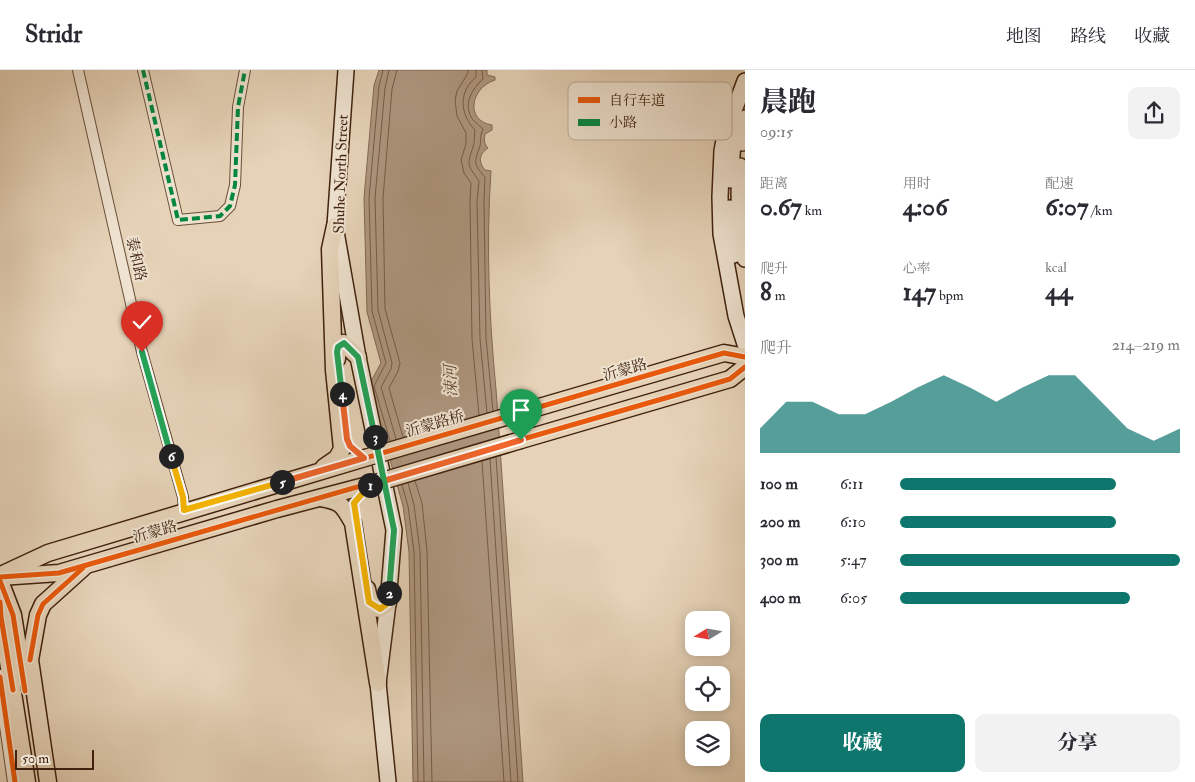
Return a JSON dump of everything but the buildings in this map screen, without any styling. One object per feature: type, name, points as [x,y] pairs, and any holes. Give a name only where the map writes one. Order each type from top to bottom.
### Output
[{"type":"main road","name":"Shuhe North Street","points":[[346,70],[335,226],[358,357],[394,530],[388,603],[378,682],[388,782]]},
{"type":"main road","points":[[732,116],[745,81]]},
{"type":"main road","points":[[724,353],[743,331],[732,244],[729,197],[733,143],[745,92]]},
{"type":"main road","points":[[745,118],[739,192],[741,236],[745,259]]},
{"type":"main road","points":[[724,140],[720,197],[721,234],[736,316],[743,331]]},
{"type":"main road","points":[[317,472],[337,458],[342,449],[334,370],[330,249],[335,226]]},
{"type":"main road","points":[[358,357],[344,343],[338,347],[347,439],[350,446],[364,458]]},
{"type":"main road","name":"沂蒙路","points":[[512,415],[724,353],[745,357]]},
{"type":"main road","points":[[388,603],[380,609],[369,602],[354,503],[372,484],[730,379],[745,367]]},
{"type":"main road","name":"沂蒙路桥","points":[[364,458],[512,415]]},
{"type":"main road","name":"沂蒙路","points":[[0,576],[48,553],[184,510],[364,458]]},
{"type":"main road","name":"沂蒙路","points":[[0,576],[60,573],[372,484]]},
{"type":"main road","points":[[318,498],[337,501],[344,507],[353,523],[378,682]]},
{"type":"main road","points":[[48,782],[30,660],[38,616],[43,604],[87,565]]},
{"type":"main road","points":[[0,581],[13,615],[39,782]]},
{"type":"main road","points":[[0,602],[5,673]]},
{"type":"main road","points":[[0,653],[27,782]]},
{"type":"street","name":"泰和路","points":[[78,70],[142,352],[183,497],[184,510]]},
{"type":"street","points":[[142,70],[178,220],[220,216],[230,206],[235,185],[238,107],[245,70]]},
{"type":"street","points":[[5,673],[15,782]]},
{"type":"water","name":"涑河","points":[[379,70],[487,70],[487,75],[495,77],[495,80],[480,90],[474,104],[474,111],[483,122],[492,125],[492,130],[485,134],[485,142],[488,148],[481,155],[480,161],[485,170],[491,171],[489,225],[490,308],[523,782],[413,782],[409,552],[403,506],[369,385],[381,363],[367,312],[364,198],[374,85]]},
{"type":"marked path","points":[[143,70],[178,220],[220,216],[230,206],[235,185],[238,107],[245,70]]},
{"type":"cycle path","points":[[184,511],[724,353],[745,357]]},
{"type":"cycle path","points":[[0,577],[59,573],[730,379],[745,367]]},
{"type":"cycle path","points":[[30,660],[38,615],[43,604],[83,568]]},
{"type":"cycle path","points":[[0,581],[13,615],[25,691]]},
{"type":"cycle path","points":[[0,602],[13,690]]},
{"type":"cycle path","points":[[0,677],[15,782]]},
{"type":"route","points":[[142,352],[183,497],[184,510],[364,458],[350,446],[347,439],[337,352],[340,344],[344,343],[348,346],[358,357],[382,472],[394,530],[388,603],[380,609],[369,602],[354,503],[372,484],[422,469],[472,455],[521,440]]}]
